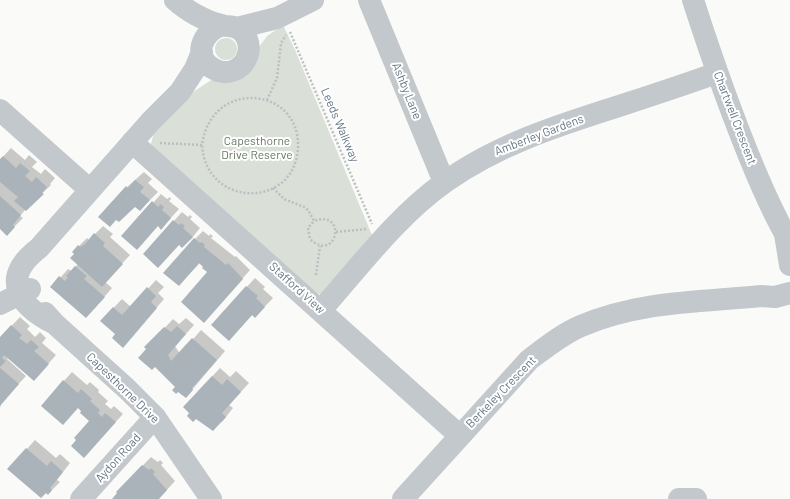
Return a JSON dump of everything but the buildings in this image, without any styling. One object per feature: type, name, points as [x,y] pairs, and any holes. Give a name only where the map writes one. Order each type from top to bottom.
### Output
[{"type":"street","points":[[180,4],[207,64],[218,71],[225,72],[239,68],[244,63],[249,50],[283,21],[313,0]]},
{"type":"street","name":"Ashby Lane","points":[[369,0],[444,182]]},
{"type":"street","name":"Chartwell Crescent","points":[[693,0],[739,133],[787,238],[790,265]]},
{"type":"street","points":[[180,4],[230,27],[246,38],[249,50]]},
{"type":"street","points":[[202,50],[208,32],[230,27],[283,21]]},
{"type":"street","name":"Capesthorne Drive","points":[[202,50],[195,69],[180,92],[137,137],[39,248],[30,266],[28,277],[13,294],[38,303],[54,324],[127,389],[155,417],[211,499]]},
{"type":"street","name":"Capesthorne Drive","points":[[180,92],[218,71]]},
{"type":"street","name":"Amberley Gardens","points":[[321,310],[380,243],[415,207],[444,182],[481,159],[515,142],[717,73]]},
{"type":"street","points":[[0,110],[90,190]]},
{"type":"street","name":"Stafford View","points":[[137,137],[321,310],[460,436]]},
{"type":"street","name":"Berkeley Crescent","points":[[761,296],[776,290],[790,281]]},
{"type":"street","name":"Berkeley Crescent","points":[[403,499],[529,360],[552,343],[579,327],[606,317],[637,309],[671,303],[761,296],[775,297],[790,293]]},
{"type":"street","name":"Aydon Road","points":[[81,499],[155,417]]},
{"type":"street","points":[[678,499],[696,499]]},
{"type":"path","points":[[267,100],[277,78],[283,21]]},
{"type":"path","name":"Leeds Walkway","points":[[283,21],[373,227],[363,230],[336,232]]},
{"type":"path","points":[[254,97],[267,100],[277,105],[293,123],[297,134],[297,158],[293,169],[286,179],[273,188],[249,194],[227,188],[211,174],[202,154],[202,144],[207,125],[219,109],[228,103],[241,98],[254,97]]},
{"type":"path","points":[[137,137],[154,143],[202,144]]},
{"type":"path","points":[[273,188],[284,199],[308,210],[314,221]]},
{"type":"path","points":[[324,218],[332,223],[336,232],[330,243],[326,246],[320,246],[310,239],[308,228],[314,221],[324,218]]},
{"type":"path","points":[[316,275],[320,246]]},
{"type":"green space","name":"Capesthorne Drive Reserve","points":[[283,25],[295,50],[374,240],[322,294],[312,294],[153,149],[151,144],[154,132],[187,96],[257,50],[267,36]]},
{"type":"green space","points":[[226,38],[234,41],[237,49],[234,57],[226,60],[218,57],[215,49],[218,41]]}]
